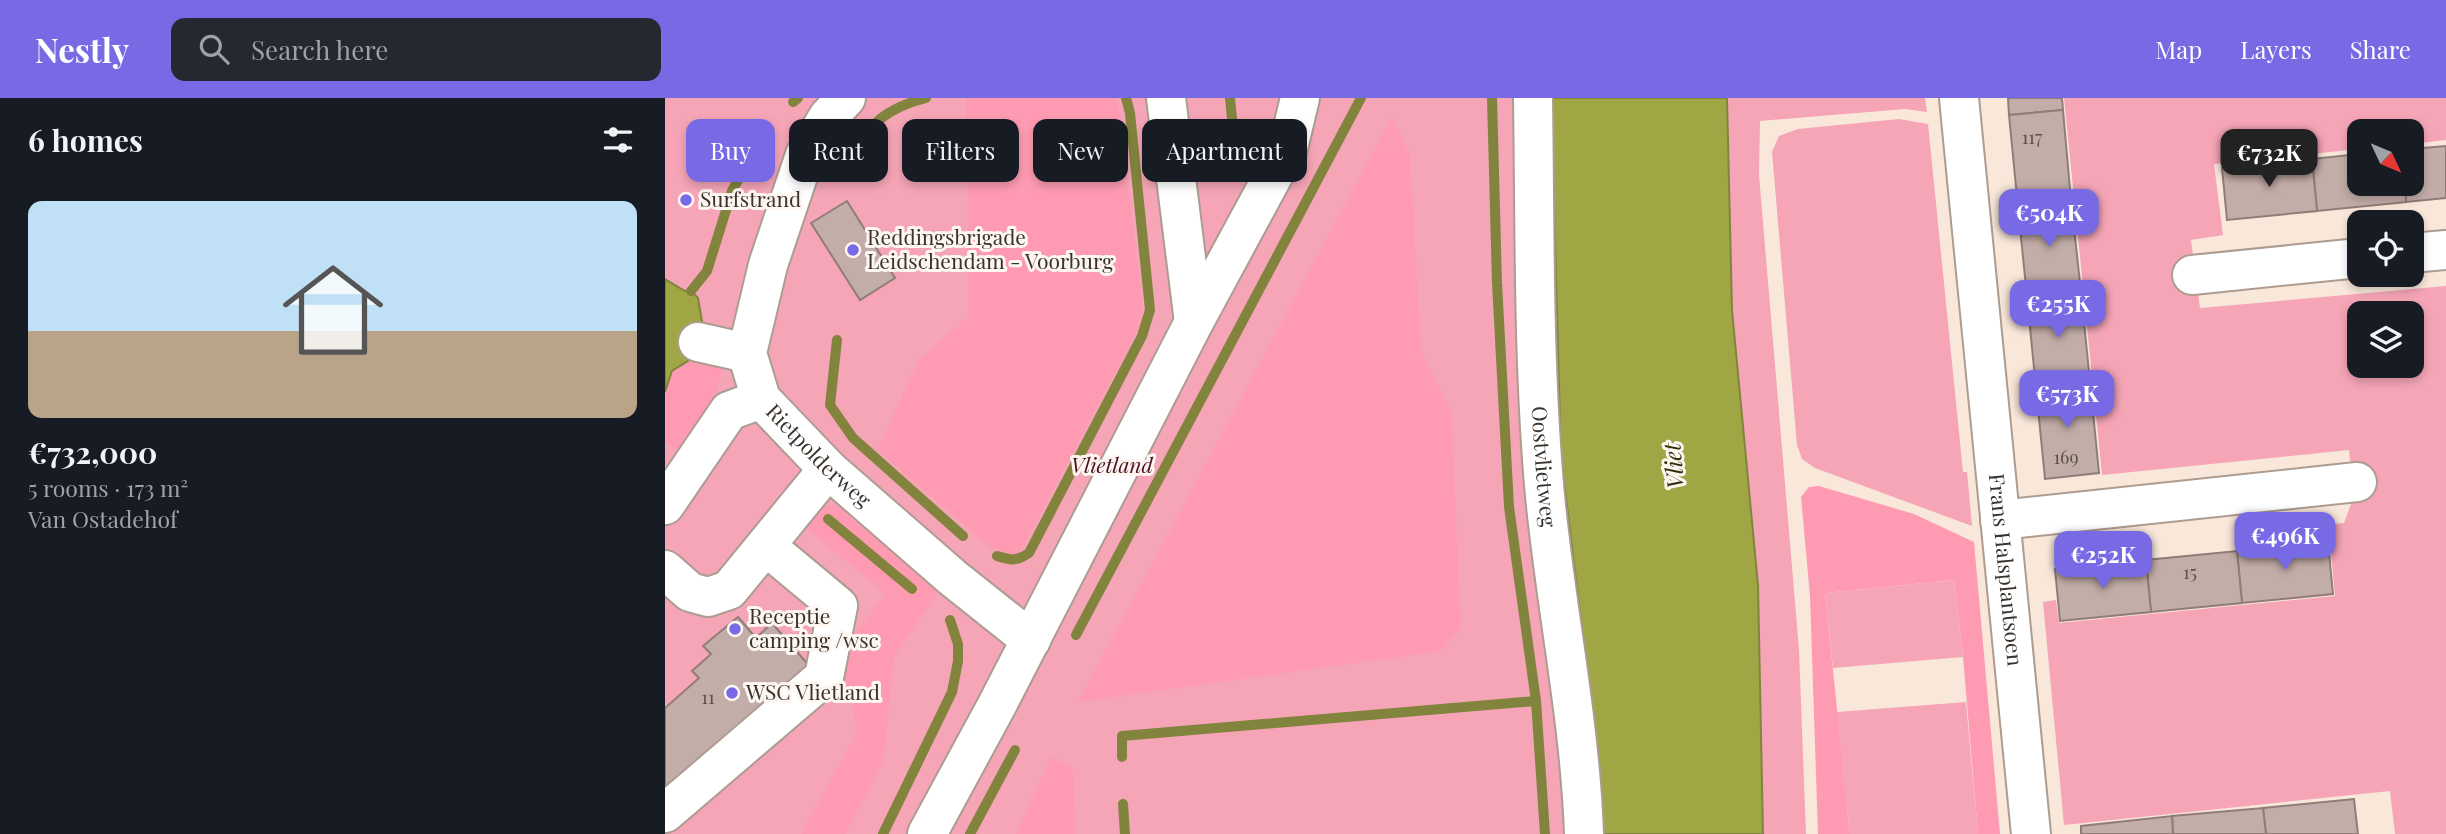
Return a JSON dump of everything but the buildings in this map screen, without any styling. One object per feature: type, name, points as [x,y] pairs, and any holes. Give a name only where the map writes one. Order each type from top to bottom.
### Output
[{"type":"street","points":[[698,342],[747,353],[768,265],[805,155],[828,117],[846,98]]},
{"type":"street","points":[[1166,98],[1194,322]]},
{"type":"street","points":[[927,834],[1031,640],[1194,322],[1289,148],[1300,98]]},
{"type":"street","name":"Oostvlietweg","points":[[1534,98],[1536,362],[1542,457],[1578,747],[1584,834]]},
{"type":"street","name":"Frans Halsplantsoen","points":[[1959,98],[2031,834]]},
{"type":"street","points":[[2424,252],[2446,250]]},
{"type":"street","points":[[2192,275],[2347,259]]},
{"type":"street","name":"Rietpolderweg","points":[[747,353],[761,399],[828,470],[963,586],[1031,640]]},
{"type":"street","points":[[665,505],[729,411],[761,399]]},
{"type":"street","points":[[665,570],[690,592],[708,597],[729,590],[828,470]]},
{"type":"street","points":[[2000,520],[2357,482]]},
{"type":"street","points":[[665,813],[824,677],[838,606],[766,546]]},
{"type":"green space","name":"Vlietland","points":[[665,98],[1527,98],[1577,834],[665,834]]},
{"type":"green space","points":[[1727,98],[1925,98],[1927,112],[1905,109],[1760,121],[1759,175],[1799,650],[1806,834],[1763,834],[1758,585],[1732,310]]},
{"type":"green space","points":[[2064,98],[2446,98],[2446,140],[2424,143],[2424,119],[2347,119],[2347,150],[2214,164],[2223,235],[2191,240],[2200,308],[2446,286],[2446,834],[2395,834],[2390,791],[2064,825],[2043,602],[2056,600],[2059,623],[2335,596],[2330,541],[2289,544],[2287,529],[2344,523],[2354,496],[2349,450],[2102,475]]},
{"type":"green space","points":[[1899,119],[1928,124],[1963,472],[1967,472],[1972,526],[1815,468],[1802,459],[1797,445],[1772,152],[1779,136],[1798,129]]},
{"type":"green space","points":[[1954,580],[1963,657],[1833,668],[1825,593]]},
{"type":"green space","points":[[1966,702],[1978,834],[1850,834],[1837,712]]},
{"type":"shaded area","points":[[966,98],[1113,98],[1118,102],[1120,119],[1033,119],[1033,182],[1128,182],[1143,310],[1136,333],[1018,556],[991,548],[878,450],[918,361],[969,316],[967,182],[1019,182],[1019,119],[966,119]]},
{"type":"shaded area","points":[[1392,117],[1410,155],[1421,352],[1451,411],[1461,627],[1441,651],[1078,702]]},
{"type":"shaded area","points":[[691,359],[722,368],[713,406],[680,454],[665,440],[665,392],[672,371]]},
{"type":"shaded area","points":[[1819,486],[1914,514],[1974,542],[2000,834],[1978,834],[1954,580],[1825,593],[1850,834],[1818,834],[1810,596],[1801,497],[1809,487]]},
{"type":"shaded area","points":[[842,505],[942,586],[894,656],[883,762],[845,834],[801,834],[858,731],[850,696],[834,659],[886,594],[803,525],[820,506]]},
{"type":"shaded area","points":[[1052,756],[1073,770],[1076,834],[1016,834]]},
{"type":"water","name":"Vliet","points":[[1551,98],[1727,98],[1732,310],[1758,585],[1763,834],[1604,834],[1561,457]]},
{"type":"water","points":[[665,279],[685,291],[691,291],[698,298],[703,327],[691,359],[672,371],[665,392]]},
{"type":"waterway","points":[[793,102],[798,98]]},
{"type":"waterway","points":[[880,119],[900,107],[926,98]]},
{"type":"waterway","points":[[997,556],[1013,559],[1029,553],[1142,336],[1150,310],[1130,113],[1126,98]]},
{"type":"waterway","points":[[1230,98],[1232,119]]},
{"type":"waterway","points":[[1076,635],[1361,98]]},
{"type":"waterway","points":[[1492,98],[1497,283],[1509,507],[1536,701]]},
{"type":"waterway","points":[[691,291],[707,271],[737,182]]},
{"type":"waterway","points":[[837,340],[830,405],[853,438],[963,536]]},
{"type":"waterway","points":[[828,519],[912,589]]},
{"type":"waterway","points":[[883,834],[952,692],[958,661],[958,644],[950,620]]},
{"type":"waterway","points":[[1122,757],[1122,736],[1536,701],[1545,834]]},
{"type":"waterway","points":[[970,834],[1015,750]]},
{"type":"waterway","points":[[1123,804],[1125,834]]},
{"type":"place","name":"Surfstrand","points":[[686,200]]},
{"type":"place","name":"Reddingsbrigade Leidschendam - Voorburg","points":[[853,250]]},
{"type":"place","name":"Receptie camping /wsc","points":[[735,629]]},
{"type":"place","name":"WSC Vlietland","points":[[732,693]]}]
